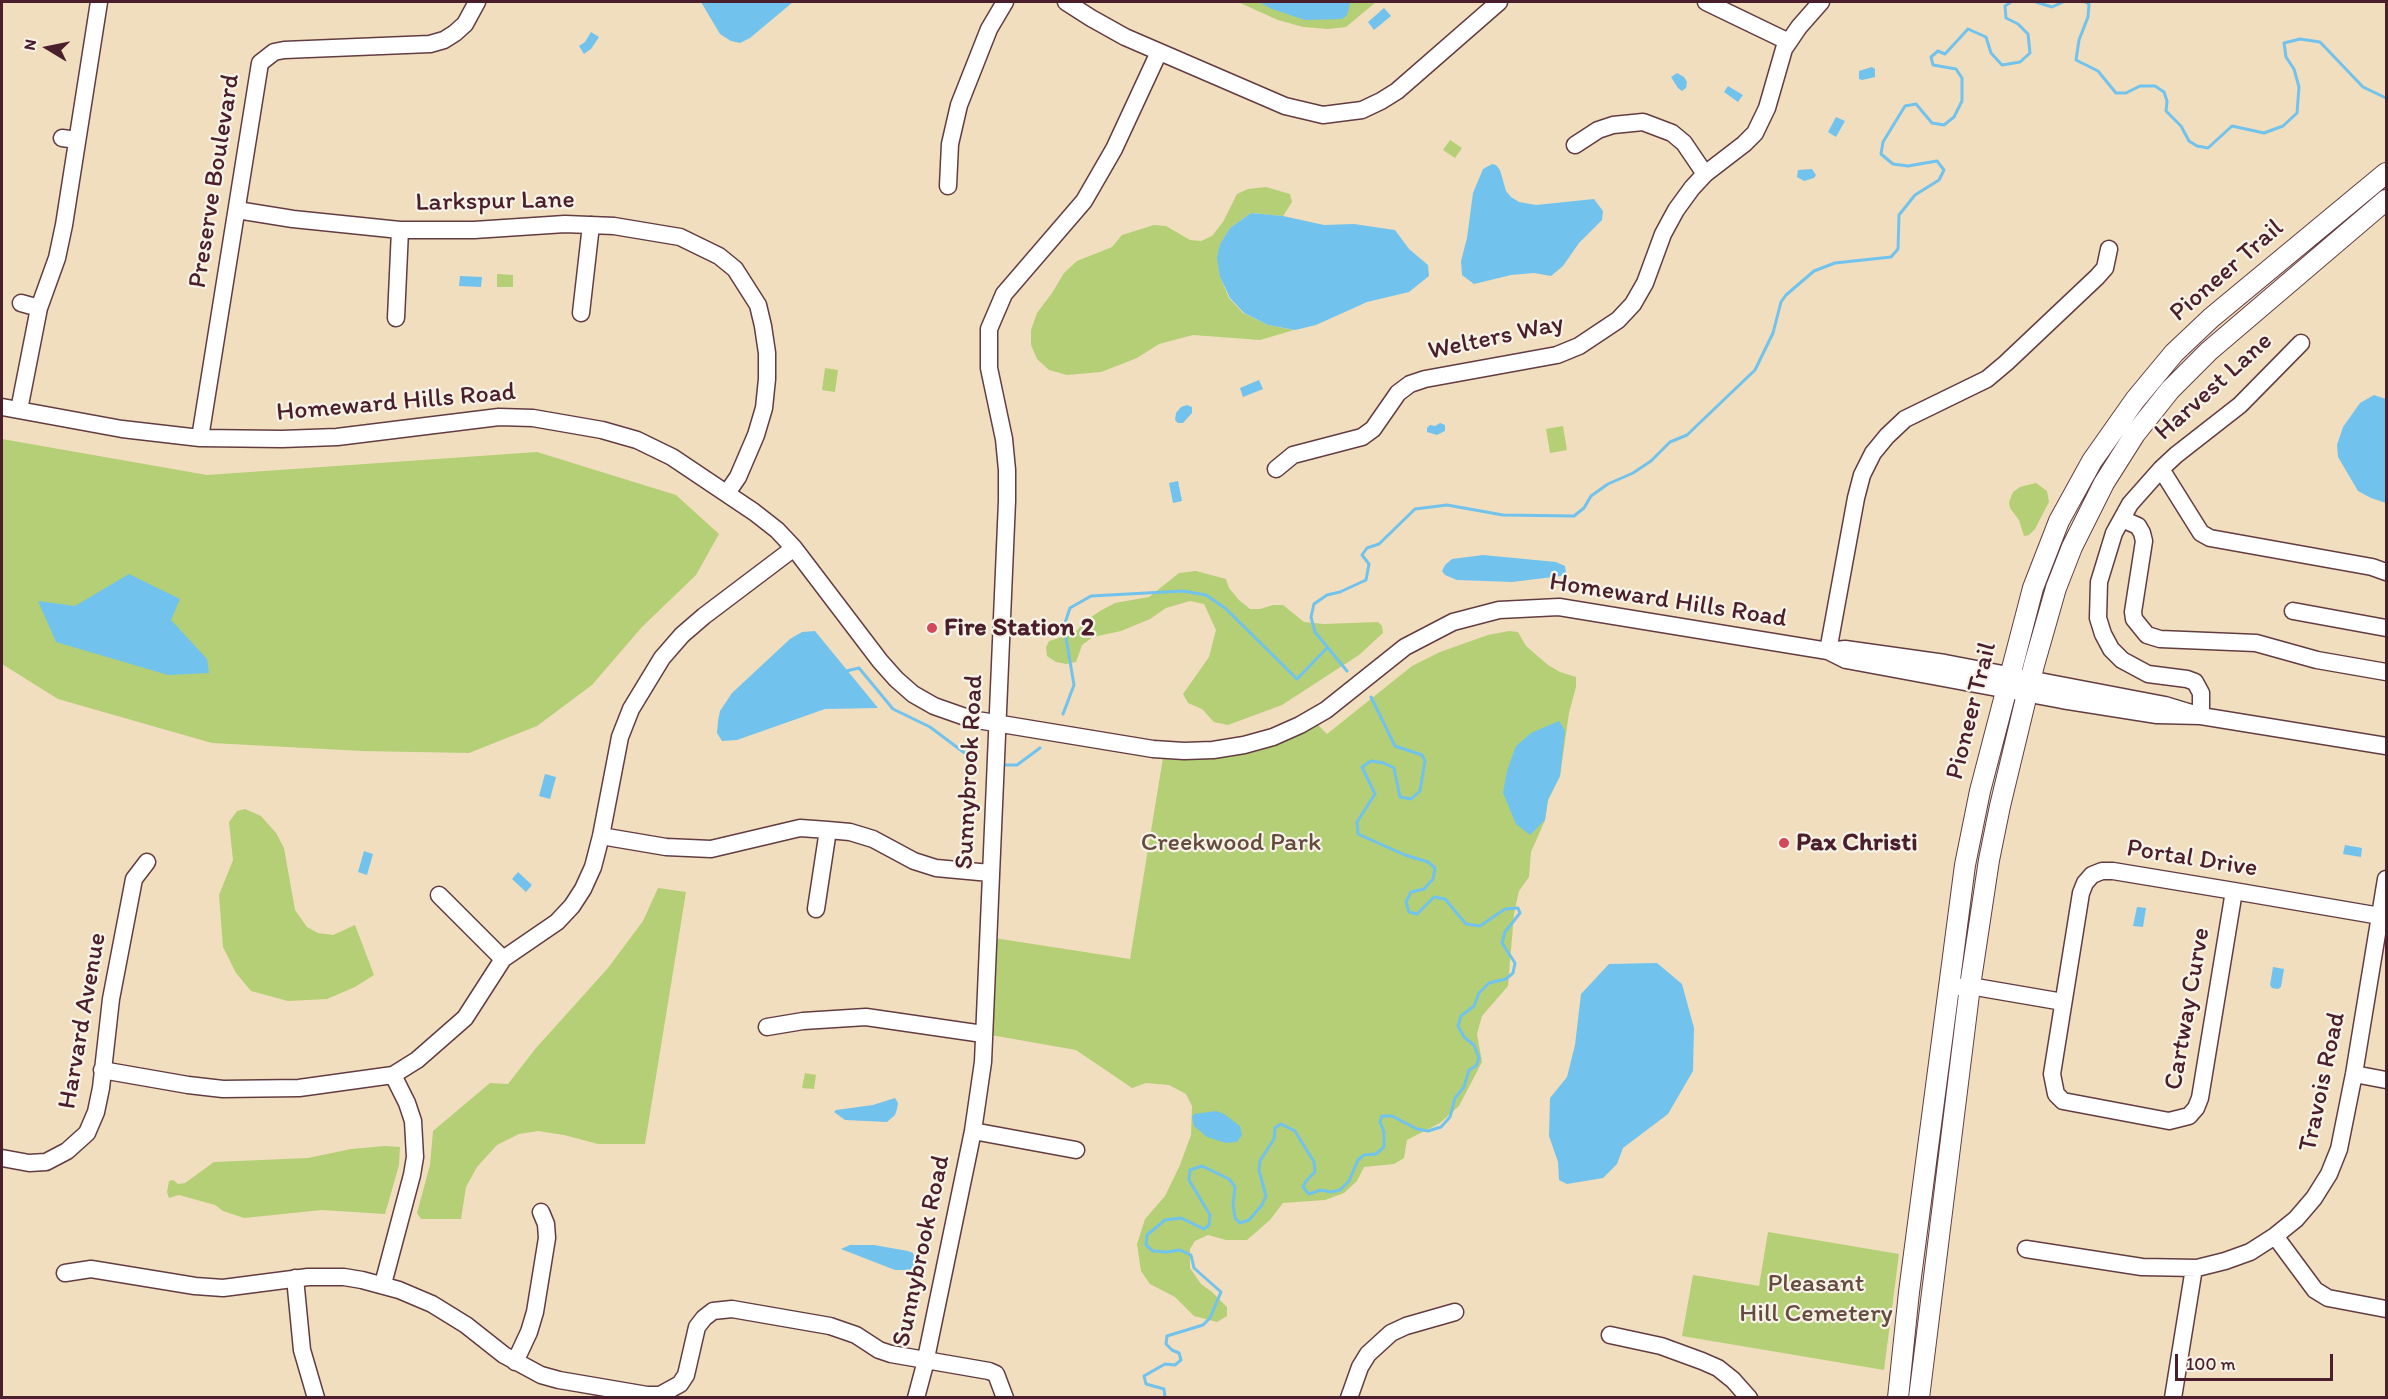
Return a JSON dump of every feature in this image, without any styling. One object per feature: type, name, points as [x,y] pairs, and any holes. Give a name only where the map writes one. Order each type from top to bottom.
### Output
[{"type":"main road","name":"Pioneer Trail","points":[[1898,1398],[1903,1334],[1948,988],[1971,833],[2007,682],[2033,588],[2059,521],[2092,460],[2113,429],[2174,353],[2211,318],[2386,173]]},
{"type":"main road","name":"Pioneer Trail","points":[[1920,1398],[1970,986],[1989,860],[2045,621],[2072,547],[2104,483],[2136,434],[2170,390],[2209,351],[2386,200]]},
{"type":"street","points":[[19,410],[39,308],[57,258],[69,139],[99,2]]},
{"type":"street","name":"Preserve Boulevard","points":[[200,438],[260,63],[272,48],[430,44],[444,40],[455,33],[465,24],[477,2]]},
{"type":"street","points":[[948,186],[951,144],[959,105],[989,29],[1005,2]]},
{"type":"street","points":[[1066,2],[1117,32],[1159,52],[1303,112],[1323,115],[1343,114],[1374,104],[1397,91],[1499,2]]},
{"type":"street","points":[[1706,2],[1789,42]]},
{"type":"street","name":"Welters Way","points":[[1276,469],[1293,455],[1362,437],[1373,429],[1398,393],[1410,384],[1425,379],[1557,355],[1579,346],[1618,320],[1633,304],[1645,283],[1663,234],[1676,210],[1705,174],[1755,133],[1762,121],[1784,49],[1821,2]]},
{"type":"street","name":"Sunnybrook Road","points":[[916,1398],[926,1360],[973,1131],[980,1086],[1007,470],[1004,439],[989,368],[989,329],[1004,294],[1084,201],[1114,150],[1159,52]]},
{"type":"street","points":[[1374,104],[1383,119]]},
{"type":"street","points":[[1575,145],[1598,130],[1612,125],[1643,122],[1672,133],[1684,143],[1705,174]]},
{"type":"street","name":"Larkspur Lane","points":[[237,210],[293,219],[400,230],[614,226],[680,237],[700,245],[719,256],[735,270],[747,286],[758,305],[766,353],[767,379],[764,408],[746,460],[727,493]]},
{"type":"street","name":"Larkspur Lane","points":[[581,313],[591,225]]},
{"type":"street","name":"Larkspur Lane","points":[[396,318],[400,230]]},
{"type":"street","points":[[1828,651],[1856,498],[1862,475],[1873,453],[1887,435],[1905,419],[1987,378],[2006,363],[2097,277],[2105,268],[2109,249]]},
{"type":"street","points":[[21,303],[39,308]]},
{"type":"street","name":"Harvest Lane","points":[[2201,716],[2201,693],[2194,682],[2148,674],[2122,660],[2111,649],[2103,634],[2097,609],[2099,582],[2108,549],[2122,519],[2143,487],[2176,455],[2240,405],[2301,343]]},
{"type":"street","name":"Homeward Hills Road","points":[[2,407],[122,429],[200,438],[337,437],[499,417],[533,418],[569,423],[637,441],[672,457],[727,493],[777,530],[880,662],[914,694],[934,706],[971,719],[1153,749],[1213,750],[1244,745],[1291,729],[1326,710],[1405,647],[1437,629],[1478,614],[1520,607],[1559,607],[1583,610],[1828,651],[1845,649],[1885,654],[2157,715],[2201,716],[2386,746]]},
{"type":"street","name":"Harvest Lane","points":[[2161,469],[2201,533],[2210,538],[2372,567],[2386,572]]},
{"type":"street","points":[[2122,519],[2138,526],[2144,540],[2133,612],[2134,620],[2147,635],[2160,639],[2256,643],[2317,660],[2386,672]]},
{"type":"street","points":[[102,1070],[223,1089],[299,1088],[393,1075],[417,1060],[465,1018],[503,959],[557,922],[572,906],[583,889],[593,867],[601,836],[620,737],[631,708],[645,682],[662,658],[682,635],[794,549]]},
{"type":"street","points":[[2294,611],[2386,628]]},
{"type":"street","points":[[601,836],[666,847],[711,849],[800,828],[850,832],[873,839],[914,861],[936,868],[990,873]]},
{"type":"street","points":[[816,909],[828,830]]},
{"type":"street","name":"Harvard Avenue","points":[[2,1158],[29,1163],[46,1162],[67,1151],[87,1133],[96,1112],[111,999],[134,879],[147,862]]},
{"type":"street","name":"Portal Drive","points":[[2063,1002],[2081,893],[2085,883],[2092,875],[2102,871],[2384,917]]},
{"type":"street","name":"Travois Road","points":[[2026,1249],[2142,1267],[2194,1268],[2250,1251],[2275,1236],[2296,1219],[2314,1198],[2329,1174],[2339,1149],[2384,917],[2386,879]]},
{"type":"street","name":"Cartway Curve","points":[[2063,1002],[2052,1074],[2056,1094],[2063,1101],[2169,1121],[2189,1116],[2196,1108],[2200,1098],[2234,891]]},
{"type":"street","points":[[439,894],[503,959]]},
{"type":"street","points":[[1948,988],[1970,986],[2063,1002]]},
{"type":"street","points":[[767,1027],[803,1021],[866,1017],[983,1034]]},
{"type":"street","points":[[2354,1074],[2386,1080]]},
{"type":"street","points":[[383,1284],[415,1157],[413,1121],[393,1075]]},
{"type":"street","points":[[973,1131],[1076,1150]]},
{"type":"street","points":[[515,1362],[529,1332],[535,1312],[547,1238],[546,1224],[541,1212]]},
{"type":"street","points":[[2275,1236],[2315,1290],[2328,1298],[2386,1309]]},
{"type":"street","points":[[2173,1398],[2194,1268]]},
{"type":"street","points":[[65,1273],[91,1269],[195,1286],[223,1288],[295,1278],[344,1277],[383,1284],[415,1295],[449,1313],[489,1345],[527,1369],[559,1380],[660,1395],[671,1391],[686,1375],[698,1327],[707,1309],[732,1309],[830,1326],[856,1335],[879,1350],[989,1371],[996,1374],[1005,1398]]},
{"type":"street","points":[[295,1278],[302,1350],[316,1398]]},
{"type":"street","points":[[1349,1398],[1360,1367],[1368,1354],[1391,1333],[1406,1326],[1455,1312]]},
{"type":"street","points":[[1610,1335],[1661,1346],[1702,1360],[1718,1368],[1733,1380],[1749,1398]]},
{"type":"green space","points":[[1238,2],[1376,2],[1346,27],[1328,29],[1303,27],[1278,20]]},
{"type":"green space","points":[[1450,140],[1462,148],[1455,158],[1443,150]]},
{"type":"green space","points":[[1266,187],[1290,194],[1292,202],[1283,216],[1251,213],[1230,228],[1220,244],[1220,277],[1229,298],[1243,313],[1268,325],[1294,330],[1260,340],[1193,335],[1159,344],[1137,358],[1101,372],[1067,375],[1049,370],[1037,359],[1031,345],[1031,330],[1037,313],[1064,273],[1077,261],[1112,247],[1122,235],[1154,225],[1166,226],[1190,240],[1201,241],[1212,236],[1223,222],[1237,194],[1248,189]]},
{"type":"green space","points":[[497,274],[513,275],[513,287],[497,287]]},
{"type":"green space","points":[[825,368],[838,370],[835,392],[822,390]]},
{"type":"green space","points":[[1563,426],[1567,450],[1550,453],[1546,429]]},
{"type":"green space","points":[[2,439],[207,475],[537,452],[676,495],[719,534],[696,575],[642,627],[592,685],[537,726],[469,753],[362,751],[212,743],[58,699],[2,664]]},
{"type":"green space","points":[[2036,483],[2047,491],[2049,502],[2035,529],[2029,535],[2024,536],[2019,520],[2010,508],[2009,502],[2013,492],[2020,487]]},
{"type":"green space","points":[[1196,571],[1226,579],[1229,588],[1250,609],[1283,605],[1304,622],[1324,624],[1378,622],[1382,626],[1383,633],[1359,655],[1282,705],[1228,725],[1214,722],[1202,709],[1188,703],[1183,694],[1209,657],[1216,630],[1204,604],[1190,601],[1166,608],[1150,619],[1121,631],[1093,637],[1082,645],[1076,662],[1066,664],[1056,662],[1047,656],[1046,647],[1049,641],[1075,633],[1084,622],[1100,611],[1115,603],[1149,597],[1179,573]]},
{"type":"green space","name":"Creekwood Park","points":[[1509,631],[1518,632],[1526,646],[1548,665],[1576,677],[1576,687],[1569,713],[1560,776],[1548,800],[1545,820],[1531,852],[1529,877],[1519,891],[1514,914],[1508,986],[1482,1016],[1477,1034],[1482,1062],[1459,1106],[1440,1123],[1407,1140],[1404,1158],[1394,1164],[1364,1167],[1357,1181],[1344,1193],[1325,1200],[1283,1203],[1270,1220],[1247,1240],[1226,1240],[1208,1235],[1195,1241],[1190,1249],[1190,1268],[1201,1284],[1227,1307],[1227,1316],[1217,1322],[1194,1316],[1175,1297],[1150,1284],[1141,1271],[1137,1244],[1145,1219],[1165,1196],[1191,1135],[1192,1106],[1186,1094],[1169,1085],[1146,1083],[1132,1088],[1076,1050],[991,1035],[994,938],[1130,959],[1163,758],[1211,759],[1254,752],[1280,743],[1318,725],[1327,734],[1412,666],[1440,652],[1488,635]]},
{"type":"green space","points":[[245,809],[261,816],[276,833],[284,848],[295,910],[307,927],[318,933],[333,935],[355,925],[374,975],[355,987],[327,999],[288,1001],[251,991],[236,973],[223,947],[219,895],[233,860],[229,822],[237,811]]},
{"type":"green space","points":[[658,888],[686,892],[645,1144],[598,1144],[538,1131],[519,1134],[497,1145],[477,1167],[466,1187],[461,1219],[421,1219],[417,1213],[430,1165],[433,1131],[490,1083],[508,1084],[536,1048],[608,968],[643,921]]},
{"type":"green space","points":[[805,1073],[816,1075],[814,1089],[802,1088]]},
{"type":"green space","points":[[400,1147],[399,1165],[385,1214],[322,1210],[244,1218],[223,1211],[215,1205],[179,1195],[169,1198],[167,1192],[169,1181],[173,1180],[178,1184],[185,1183],[214,1162],[308,1158],[351,1149]]},
{"type":"green space","name":"Pleasant Hill Cemetery","points":[[1768,1232],[1899,1254],[1884,1370],[1682,1336],[1693,1275],[1759,1286]]},
{"type":"water","points":[[701,2],[793,2],[750,38],[740,43],[731,41],[720,34]]},
{"type":"water","points":[[1259,2],[1350,2],[1350,4],[1347,15],[1342,19],[1305,20]]},
{"type":"water","points":[[1384,8],[1391,16],[1374,30],[1368,22]]},
{"type":"water","points":[[591,32],[599,37],[591,49],[584,54],[579,46],[585,42]]},
{"type":"water","points":[[1872,67],[1875,69],[1875,77],[1859,79],[1859,71]]},
{"type":"water","points":[[1677,73],[1687,82],[1686,88],[1682,91],[1671,77]]},
{"type":"water","points":[[1728,86],[1743,95],[1738,102],[1724,92]]},
{"type":"water","points":[[1836,117],[1845,121],[1836,137],[1828,132]]},
{"type":"water","points":[[1492,164],[1500,170],[1506,191],[1519,202],[1536,205],[1594,199],[1603,211],[1602,220],[1579,243],[1563,266],[1551,276],[1534,273],[1511,275],[1474,284],[1462,275],[1461,261],[1467,238],[1473,193],[1483,169]]},
{"type":"water","points":[[1812,169],[1816,175],[1814,178],[1804,181],[1797,177],[1798,170]]},
{"type":"water","points":[[1251,213],[1283,216],[1324,225],[1354,224],[1395,230],[1409,249],[1428,265],[1429,276],[1409,292],[1367,302],[1316,325],[1295,330],[1268,325],[1244,313],[1230,298],[1220,277],[1217,258],[1220,244],[1230,228]]},
{"type":"water","points":[[460,276],[482,277],[481,287],[459,286]]},
{"type":"water","points":[[1259,380],[1263,389],[1243,397],[1240,388]]},
{"type":"water","points":[[2374,395],[2386,399],[2386,503],[2358,491],[2338,457],[2337,445],[2343,427],[2360,403]]},
{"type":"water","points":[[1187,405],[1192,407],[1192,413],[1183,423],[1178,423],[1175,420],[1176,413],[1181,407]]},
{"type":"water","points":[[1440,423],[1445,425],[1445,431],[1437,435],[1427,432],[1430,425],[1435,426]]},
{"type":"water","points":[[1178,481],[1182,501],[1173,503],[1169,483]]},
{"type":"water","points":[[1483,555],[1556,562],[1565,566],[1566,573],[1561,576],[1512,582],[1457,580],[1445,575],[1442,571],[1452,559]]},
{"type":"water","points":[[129,574],[180,599],[171,620],[207,659],[209,673],[168,675],[56,642],[38,601],[75,606]]},
{"type":"water","points":[[815,631],[878,708],[825,709],[737,740],[722,741],[717,733],[720,711],[732,693],[790,639],[802,632]]},
{"type":"water","points":[[1559,721],[1565,731],[1560,776],[1548,800],[1545,820],[1530,835],[1516,824],[1503,793],[1507,771],[1516,746],[1531,733]]},
{"type":"water","points":[[545,774],[556,777],[550,799],[539,796]]},
{"type":"water","points":[[2345,845],[2362,848],[2361,857],[2343,854]]},
{"type":"water","points":[[364,851],[373,854],[367,875],[358,872]]},
{"type":"water","points":[[518,872],[532,885],[526,892],[512,879]]},
{"type":"water","points":[[2137,907],[2146,908],[2143,927],[2133,926]]},
{"type":"water","points":[[1657,963],[1682,984],[1694,1028],[1693,1071],[1668,1114],[1623,1148],[1617,1164],[1603,1178],[1567,1184],[1559,1180],[1558,1162],[1549,1136],[1550,1098],[1567,1077],[1575,1045],[1581,994],[1609,964]]},
{"type":"water","points":[[2273,967],[2284,969],[2281,987],[2278,989],[2270,985]]},
{"type":"water","points":[[895,1098],[898,1103],[895,1115],[887,1122],[845,1120],[834,1112],[873,1105]]},
{"type":"water","points":[[1216,1111],[1240,1126],[1242,1135],[1237,1142],[1226,1143],[1207,1137],[1194,1126],[1192,1117],[1194,1114]]},
{"type":"water","points":[[850,1245],[874,1245],[908,1251],[913,1253],[916,1263],[910,1270],[895,1270],[841,1249]]},
{"type":"waterway","points":[[1347,671],[1315,632],[1311,617],[1314,604],[1327,595],[1340,592],[1366,580],[1369,564],[1362,555],[1367,548],[1379,544],[1415,509],[1447,505],[1503,515],[1574,516],[1584,508],[1591,496],[1651,461],[1670,442],[1687,435],[1755,370],[1773,333],[1781,302],[1814,271],[1835,263],[1891,257],[1898,249],[1899,215],[1915,195],[1939,180],[1944,170],[1937,161],[1908,166],[1893,164],[1881,154],[1883,142],[1905,106],[1916,104],[1932,123],[1944,125],[1954,117],[1962,101],[1962,78],[1956,69],[1933,65],[1931,57],[1938,51],[1945,54],[1968,29],[1986,37],[1991,53],[2002,65],[2020,62],[2030,53],[2028,34],[2018,24],[2006,18],[2005,6],[2011,2]]},
{"type":"waterway","points":[[2036,2],[2052,7],[2063,2]]},
{"type":"waterway","points":[[2085,2],[2089,4],[2088,17],[2079,40],[2076,60],[2098,71],[2116,93],[2126,93],[2140,86],[2155,86],[2164,92],[2167,101],[2166,111],[2181,126],[2189,141],[2197,146],[2208,148],[2232,126],[2264,133],[2283,126],[2297,113],[2299,87],[2294,69],[2286,57],[2284,43],[2300,39],[2320,42],[2363,87],[2386,98]]},
{"type":"waterway","points":[[1063,714],[1074,685],[1064,626],[1070,608],[1091,596],[1183,591],[1206,595],[1225,608],[1297,679],[1327,648]]},
{"type":"waterway","points":[[846,671],[859,668],[893,709],[930,727],[977,760]]},
{"type":"waterway","points":[[1165,1398],[1164,1389],[1146,1384],[1144,1376],[1165,1364],[1175,1365],[1181,1360],[1179,1353],[1166,1344],[1167,1336],[1203,1325],[1210,1318],[1221,1292],[1194,1268],[1191,1255],[1180,1250],[1153,1251],[1146,1245],[1147,1235],[1165,1220],[1181,1218],[1204,1229],[1209,1225],[1210,1215],[1189,1180],[1190,1170],[1202,1166],[1229,1179],[1235,1187],[1233,1205],[1235,1218],[1240,1223],[1249,1220],[1262,1205],[1266,1196],[1259,1170],[1260,1161],[1274,1139],[1275,1128],[1281,1124],[1295,1131],[1314,1162],[1315,1172],[1303,1187],[1309,1194],[1321,1190],[1331,1192],[1340,1190],[1349,1181],[1358,1160],[1364,1155],[1376,1154],[1384,1147],[1384,1132],[1380,1122],[1382,1116],[1392,1116],[1417,1129],[1428,1131],[1441,1127],[1450,1117],[1455,1098],[1464,1087],[1469,1070],[1476,1066],[1479,1058],[1474,1045],[1464,1037],[1458,1026],[1461,1016],[1474,1006],[1479,993],[1489,983],[1506,979],[1513,973],[1515,963],[1502,943],[1505,932],[1520,913],[1518,908],[1505,909],[1480,926],[1466,924],[1445,899],[1434,897],[1417,914],[1409,912],[1406,902],[1411,892],[1424,889],[1433,879],[1435,868],[1428,862],[1405,855],[1358,834],[1357,822],[1375,794],[1362,767],[1371,761],[1384,763],[1394,768],[1400,797],[1411,799],[1420,791],[1425,761],[1422,755],[1395,746],[1371,697]]},
{"type":"waterway","points":[[1004,765],[1017,765],[1040,748]]},
{"type":"place","name":"Fire Station 2","points":[[932,628]]},
{"type":"place","name":"Pax Christi","points":[[1784,843]]}]
